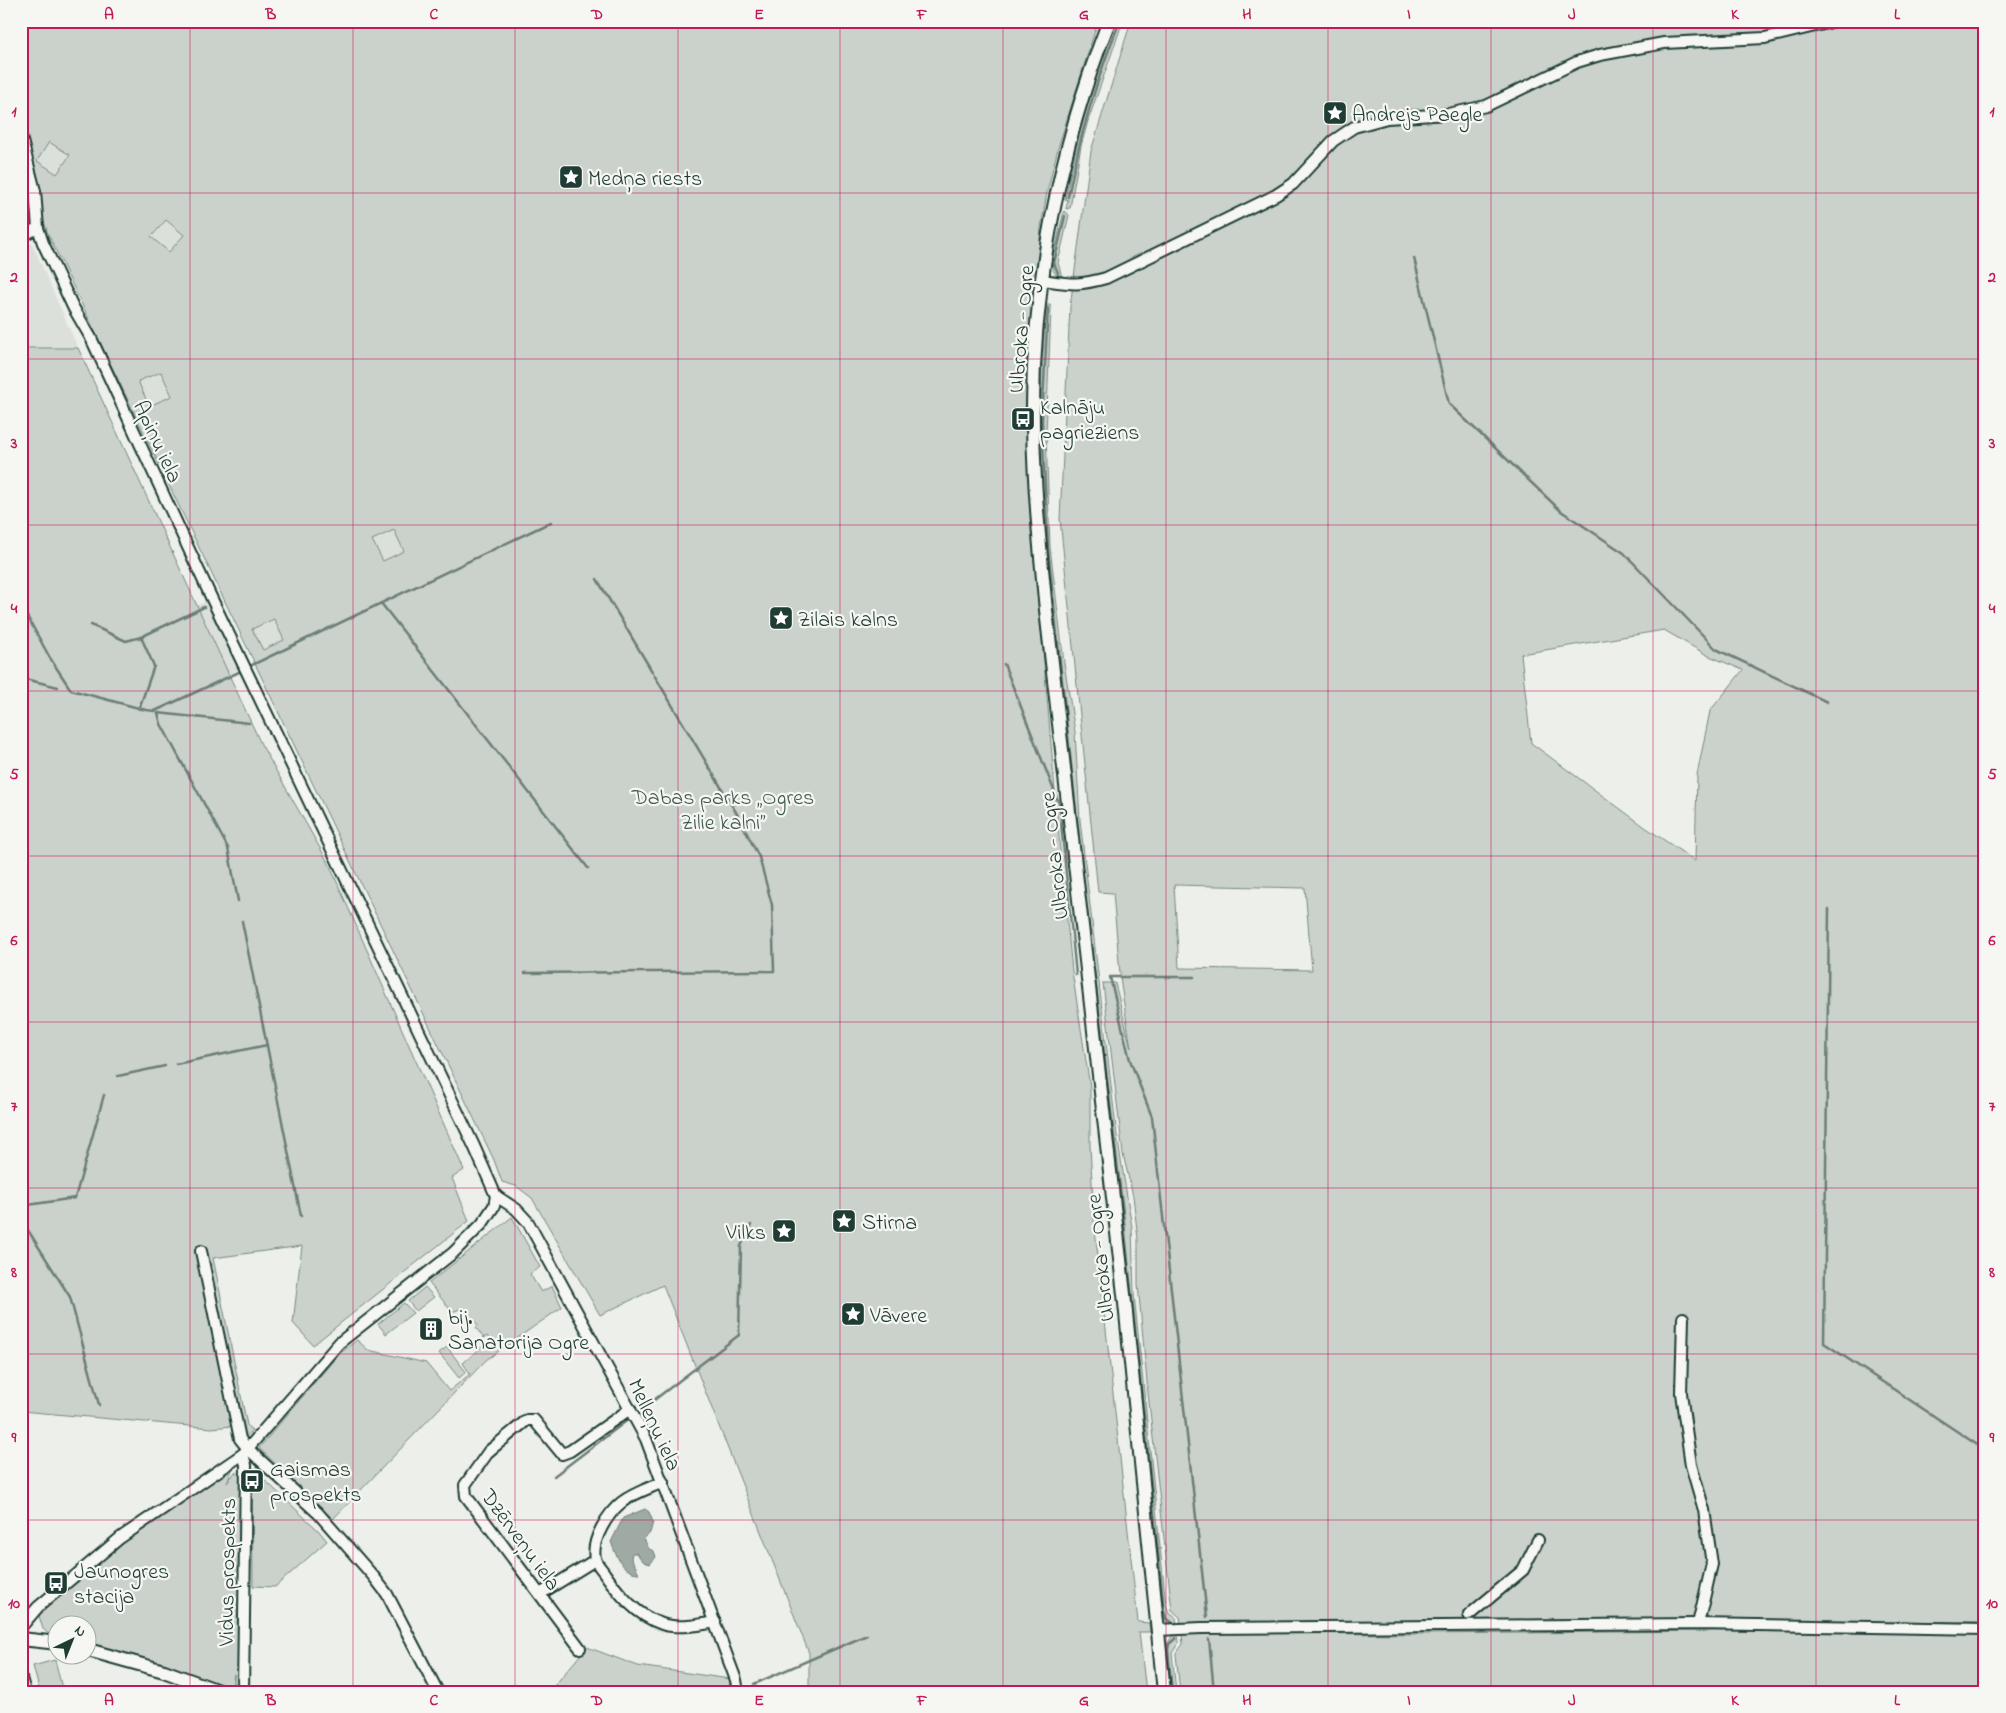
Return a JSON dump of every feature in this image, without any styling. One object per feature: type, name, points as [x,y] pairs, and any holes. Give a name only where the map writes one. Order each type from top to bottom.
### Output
[{"type":"main road","name":"Ulbroka - Ogre","points":[[1109,21],[1086,85],[1066,155],[1043,280],[1037,328],[1033,424],[1038,533],[1125,1303],[1164,1692]]},
{"type":"main road","points":[[21,1639],[48,1642]]},
{"type":"main road","points":[[98,1653],[164,1671],[221,1692]]},
{"type":"street","points":[[1043,280],[1072,285],[1106,278],[1276,195],[1293,184],[1333,141],[1354,127],[1387,118],[1448,114],[1486,106],[1577,62],[1600,55],[1664,44],[1765,38],[1836,21]]},
{"type":"street","name":"Apiņu iela","points":[[21,137],[35,191],[38,228],[73,307],[91,338],[166,501],[474,1146],[496,1196]]},
{"type":"street","points":[[21,236],[38,228]]},
{"type":"street","points":[[21,1627],[38,1607],[120,1538],[245,1452],[340,1343],[453,1253],[482,1224],[494,1206],[496,1196]]},
{"type":"street","name":"Melleņu iela","points":[[496,1196],[516,1209],[528,1222],[646,1439],[664,1482],[715,1622],[736,1680],[738,1692]]},
{"type":"street","points":[[201,1251],[236,1426],[245,1452],[318,1513],[374,1577],[391,1601],[438,1692]]},
{"type":"street","points":[[1683,1318],[1681,1394],[1691,1465],[1704,1510],[1712,1564],[1698,1624]]},
{"type":"street","name":"Dzērveņu iela","points":[[580,1648],[466,1496],[465,1485],[489,1451],[528,1420],[534,1420],[562,1454],[570,1451],[630,1409]]},
{"type":"street","name":"Vidus prospekts","points":[[243,1692],[245,1452]]},
{"type":"street","points":[[664,1482],[622,1501],[613,1510],[599,1534],[595,1550],[595,1560],[617,1591],[632,1606],[651,1619],[670,1625],[699,1625],[715,1622]]},
{"type":"street","points":[[1469,1615],[1523,1570],[1538,1540]]},
{"type":"street","points":[[540,1594],[595,1560]]},
{"type":"street","points":[[1158,1630],[1200,1628],[1698,1624],[1985,1629]]},
{"type":"street","points":[[21,1678],[26,1692]]},
{"type":"shaded area","points":[[49,142],[70,155],[57,174],[37,161]]},
{"type":"shaded area","points":[[166,220],[184,235],[169,252],[151,237]]},
{"type":"shaded area","points":[[32,243],[78,348],[21,348],[21,249]]},
{"type":"shaded area","points":[[161,372],[172,397],[149,406],[138,381]]},
{"type":"shaded area","points":[[394,530],[404,551],[383,561],[372,540]]},
{"type":"shaded area","points":[[207,601],[240,669],[179,699],[146,630]]},
{"type":"shaded area","points":[[274,619],[284,640],[263,650],[252,629]]},
{"type":"shaded area","points":[[645,1509],[649,1512],[653,1522],[650,1533],[644,1539],[649,1549],[654,1551],[656,1557],[650,1564],[644,1562],[636,1553],[632,1553],[631,1558],[639,1573],[624,1567],[611,1542],[623,1518]]},
{"type":"green space","name":"Dabas parks „Ogres Zilie kalni”","points":[[21,21],[1098,21],[1058,148],[1047,192],[1041,228],[1026,403],[1031,510],[1060,849],[1072,971],[1090,1087],[1090,1146],[1094,1220],[1138,1622],[1149,1623],[1150,1632],[1139,1632],[1146,1692],[809,1692],[809,1653],[663,1285],[600,1315],[532,1198],[516,1186],[502,1182],[494,1160],[48,234],[43,218],[32,220],[21,226]],"holes":[[[49,142],[70,155],[57,174],[37,161]],[[166,220],[184,235],[169,252],[151,237]],[[161,372],[172,396],[149,406],[138,381]],[[394,530],[404,551],[383,561],[372,540]],[[274,619],[284,640],[263,650],[252,629]]]},
{"type":"green space","points":[[1116,21],[1123,21],[1088,121],[1081,146],[1070,208],[1066,209],[1068,200],[1065,199],[1080,131],[1100,65]]},
{"type":"green space","points":[[1131,21],[1985,21],[1985,1622],[1600,1619],[1213,1622],[1181,1624],[1180,1617],[1172,1610],[1138,1284],[1138,1239],[1133,1196],[1123,1154],[1103,983],[1115,983],[1131,1048],[1121,985],[1113,893],[1098,892],[1060,519],[1070,307],[1091,151]],"holes":[[[1664,630],[1707,655],[1743,670],[1710,711],[1697,775],[1695,861],[1645,827],[1531,743],[1521,654]],[[1174,885],[1305,888],[1312,970],[1179,968]]]},
{"type":"green space","points":[[1064,211],[1069,215],[1058,263],[1062,277],[1054,272],[1052,262]]},
{"type":"green space","points":[[1046,305],[1050,305],[1051,309],[1046,434],[1050,547],[1064,663],[1075,732],[1080,820],[1117,1136],[1132,1227],[1134,1294],[1166,1605],[1169,1613],[1176,1618],[1177,1626],[1167,1623],[1163,1615],[1131,1295],[1076,821],[1043,512],[1040,431]]},
{"type":"green space","points":[[21,348],[78,348],[261,744],[329,864],[464,1170],[452,1178],[469,1221],[313,1345],[293,1323],[302,1246],[213,1258],[247,1425],[252,1431],[241,1441],[232,1426],[212,1428],[21,1411]]},
{"type":"green space","points":[[512,1217],[540,1267],[530,1274],[541,1292],[552,1286],[562,1307],[486,1360],[333,1519],[259,1448],[338,1355],[357,1340],[368,1350],[426,1363],[449,1391],[470,1374],[463,1363],[490,1340],[487,1336],[484,1338],[476,1328],[478,1325],[460,1309],[452,1312],[429,1283]]},
{"type":"green space","points":[[425,1287],[434,1297],[416,1311],[408,1301]]},
{"type":"green space","points":[[404,1303],[413,1313],[386,1334],[378,1324]]},
{"type":"green space","points":[[447,1347],[466,1372],[459,1378],[439,1353]]},
{"type":"green space","points":[[252,1468],[319,1531],[327,1541],[275,1587],[253,1586]]},
{"type":"green space","points":[[232,1470],[227,1483],[235,1472],[240,1476],[241,1480],[238,1687],[234,1690],[234,1674],[231,1691],[127,1655],[98,1648],[98,1616],[48,1616],[48,1633],[43,1629],[39,1616],[44,1608],[119,1543],[226,1471]]},
{"type":"green space","points":[[1794,1630],[1985,1633],[1985,1692],[1180,1692],[1176,1654],[1183,1644],[1182,1634],[1190,1633],[1427,1634]]},
{"type":"green space","points":[[1174,1635],[1178,1635],[1179,1642],[1172,1653],[1176,1692],[1170,1692],[1166,1654],[1169,1640]]},
{"type":"green space","points":[[587,1647],[638,1666],[730,1679],[729,1692],[549,1692]]},
{"type":"green space","points":[[48,1662],[48,1666],[56,1666],[63,1692],[40,1692],[33,1666]]},
{"type":"waterway","points":[[1068,197],[1090,108],[1103,65],[1120,21]]},
{"type":"waterway","points":[[1058,273],[1054,263],[1065,216]]},
{"type":"waterway","points":[[1414,258],[1449,404],[1561,511],[1624,553],[1716,649],[1827,702]]},
{"type":"waterway","points":[[1048,308],[1042,421],[1048,550],[1085,895],[1123,1213],[1164,1611],[1166,1618],[1173,1623]]},
{"type":"waterway","points":[[252,665],[551,522]]},
{"type":"waterway","points":[[525,973],[774,971],[772,905],[759,857],[737,814],[597,579]]},
{"type":"waterway","points":[[381,603],[588,868]]},
{"type":"waterway","points":[[21,605],[50,658],[71,690],[155,711],[239,672]]},
{"type":"waterway","points":[[91,625],[126,641],[141,637],[204,607]]},
{"type":"waterway","points":[[139,709],[154,666],[141,637]]},
{"type":"waterway","points":[[1004,664],[1059,803],[1076,975]]},
{"type":"waterway","points":[[21,678],[58,687]]},
{"type":"waterway","points":[[158,713],[161,724],[228,848],[238,901]]},
{"type":"waterway","points":[[158,713],[249,723]]},
{"type":"waterway","points":[[1829,909],[1824,1343],[1985,1450]]},
{"type":"waterway","points":[[242,921],[301,1216]]},
{"type":"waterway","points":[[1194,977],[1110,977],[1130,1060],[1152,1117],[1207,1617]]},
{"type":"waterway","points":[[176,1064],[267,1045]]},
{"type":"waterway","points":[[118,1076],[165,1066]]},
{"type":"waterway","points":[[21,1206],[75,1198],[104,1095]]},
{"type":"waterway","points":[[21,1219],[70,1297],[99,1405]]},
{"type":"waterway","points":[[641,1410],[739,1335],[741,1246],[751,1225]]},
{"type":"waterway","points":[[554,1476],[629,1419]]},
{"type":"waterway","points":[[754,1684],[867,1635]]},
{"type":"waterway","points":[[1172,1692],[1168,1650],[1169,1644],[1176,1638]]},
{"type":"waterway","points":[[1209,1639],[1214,1692]]},
{"type":"place","name":"Andrejs Paegle","points":[[1335,113]]},
{"type":"place","name":"Medņa riests","points":[[571,177]]},
{"type":"place","name":"Kalnāju pagrieziens","points":[[1023,419]]},
{"type":"place","name":"Zilais kalns","points":[[781,618]]},
{"type":"place","name":"Stirna","points":[[844,1221]]},
{"type":"place","name":"Vilks","points":[[784,1231]]},
{"type":"place","name":"Vāvere","points":[[853,1314]]},
{"type":"place","name":"bij. Sanatorija Ogre","points":[[431,1329]]},
{"type":"place","name":"Gaismas prospekts","points":[[252,1481]]},
{"type":"place","name":"Jaunogres stacija","points":[[56,1583]]}]
